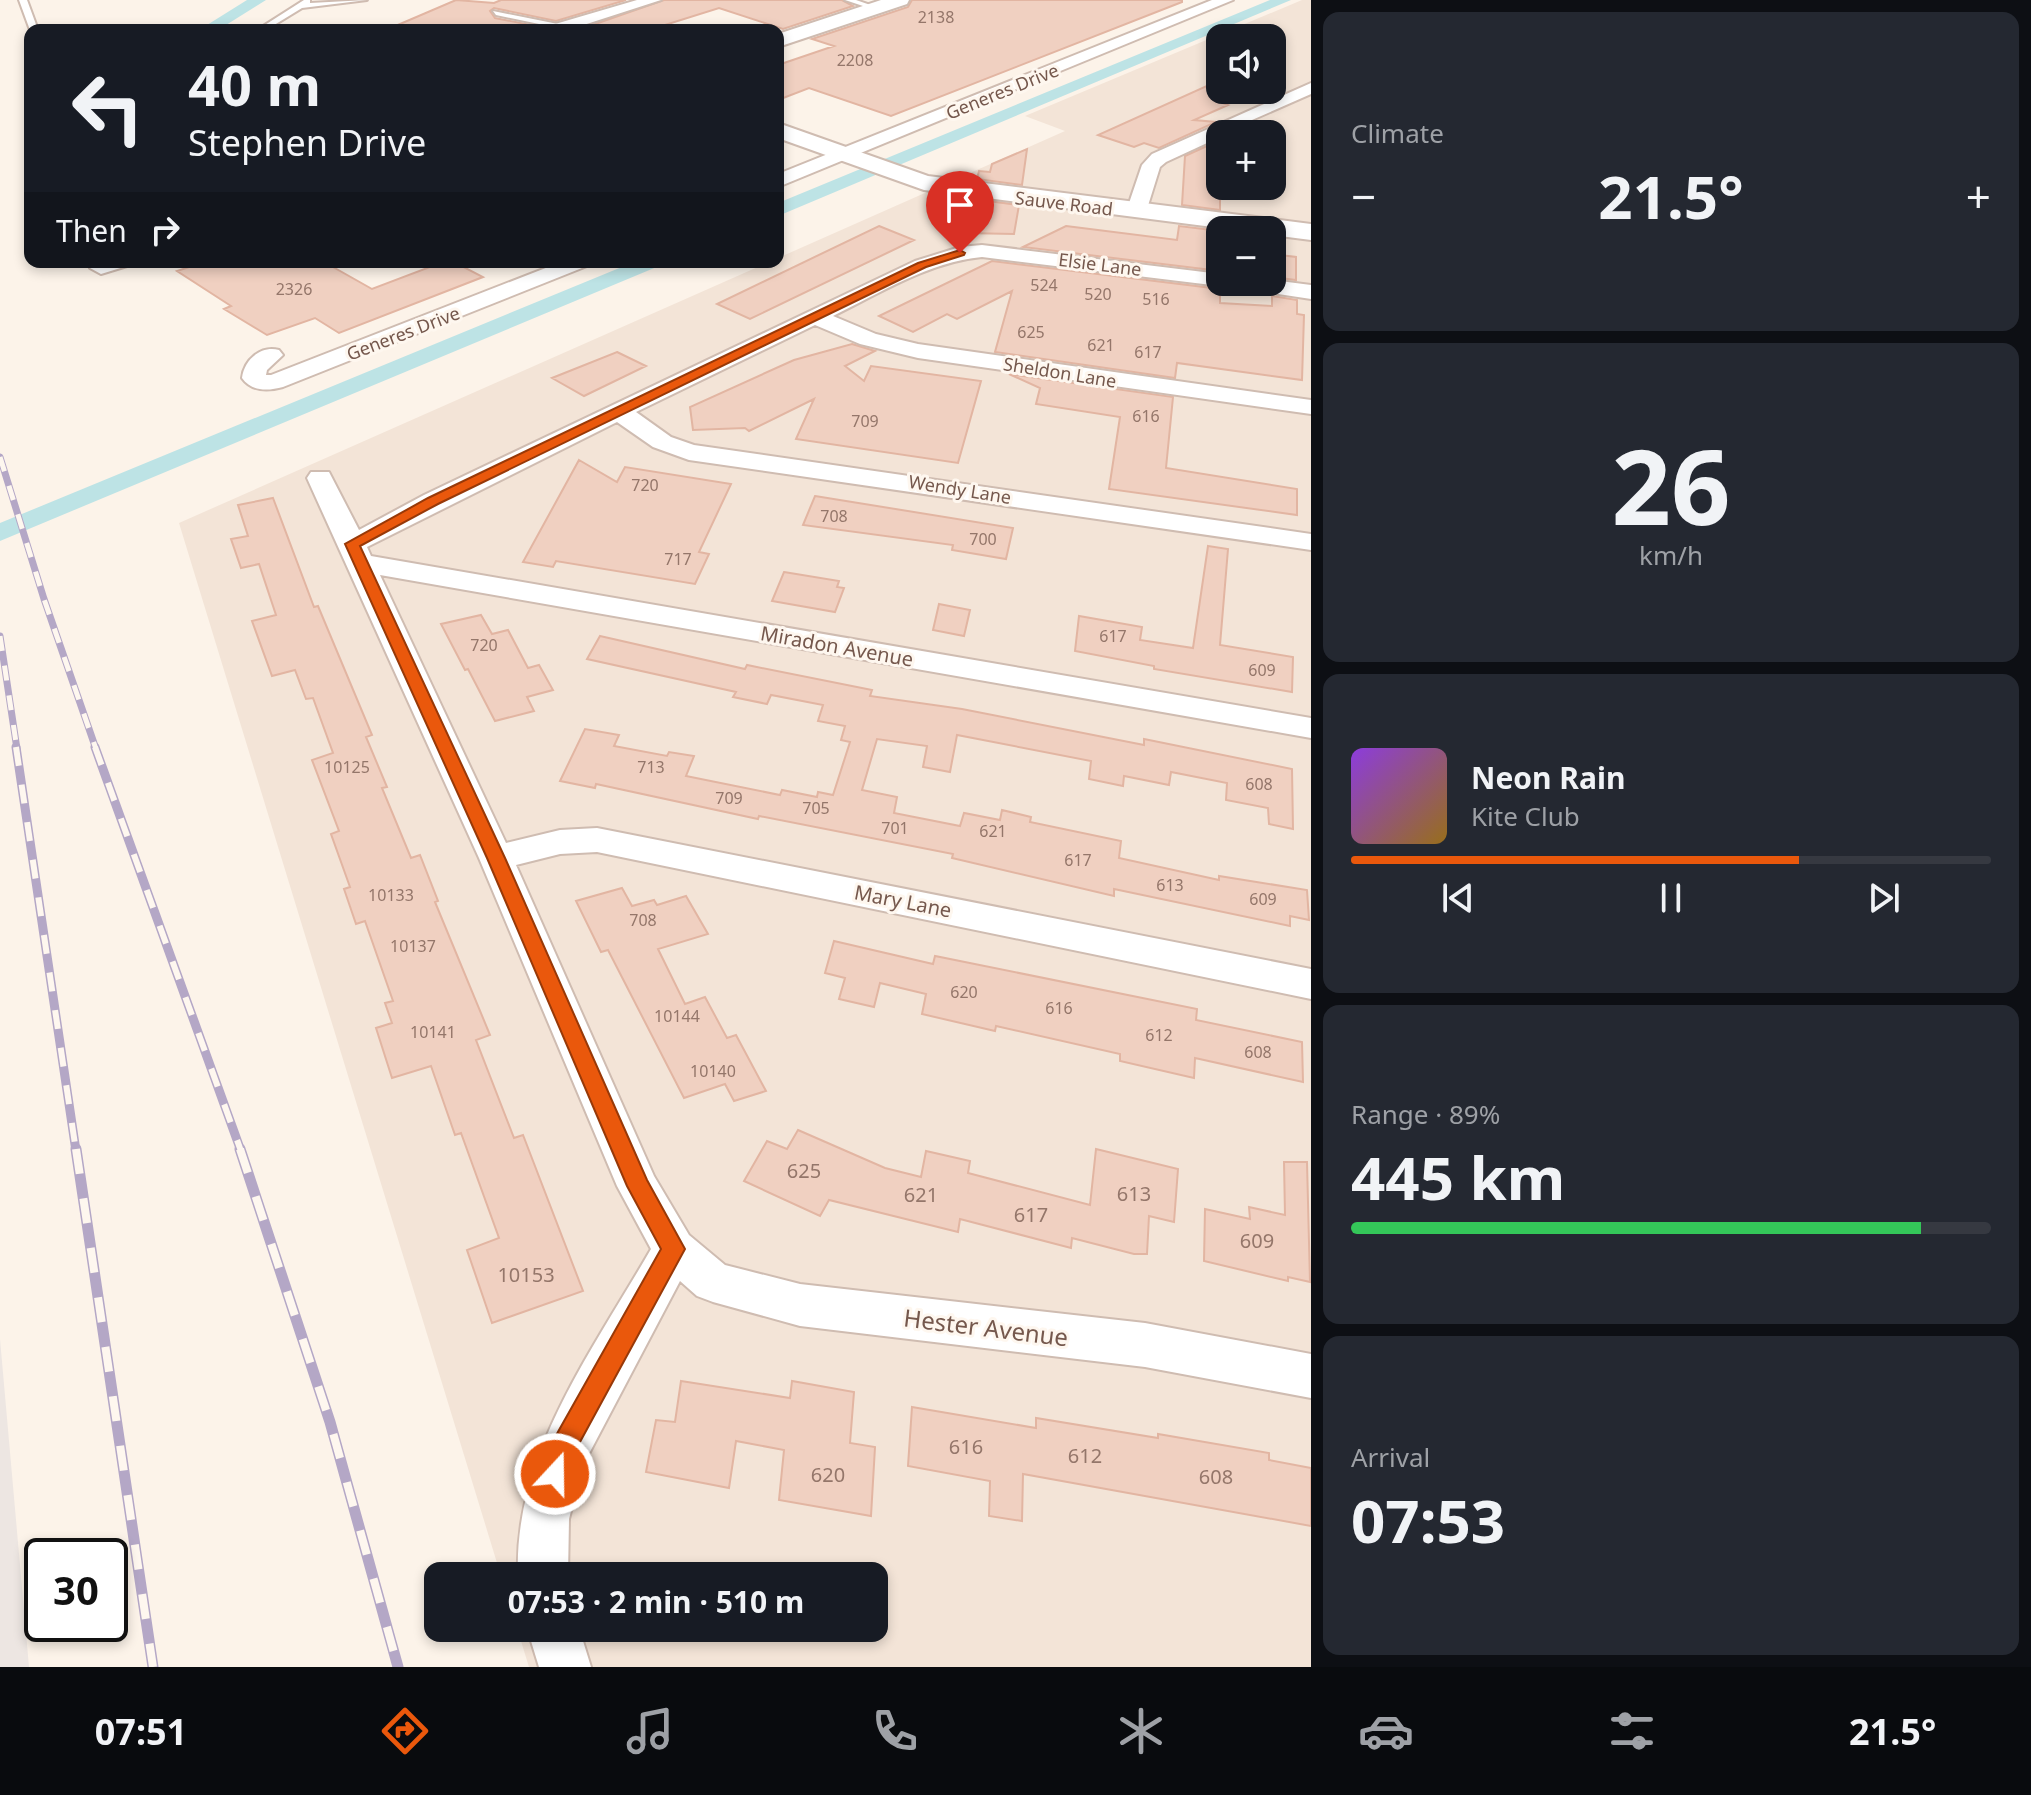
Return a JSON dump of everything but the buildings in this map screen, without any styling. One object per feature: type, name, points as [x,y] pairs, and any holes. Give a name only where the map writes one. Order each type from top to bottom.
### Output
[{"type":"street","points":[[571,24],[653,0]]},
{"type":"street","points":[[784,39],[900,0]]},
{"type":"street","name":"Generes Drive","points":[[784,179],[851,157],[1225,0]]},
{"type":"street","points":[[1136,212],[1151,165],[1159,158],[1311,88]]},
{"type":"street","points":[[1274,105],[1299,113]]},
{"type":"street","name":"Sauve Road","points":[[784,132],[898,176],[973,191],[1311,232]]},
{"type":"street","name":"Elsie Lane","points":[[357,554],[433,501],[922,265],[960,253],[979,252],[1054,258],[1206,278]]},
{"type":"street","name":"Generes Drive","points":[[271,355],[255,367],[254,378],[263,383],[275,382],[408,332],[565,268]]},
{"type":"street","points":[[1286,289],[1311,292]]},
{"type":"street","name":"Sheldon Lane","points":[[815,317],[868,339],[918,351],[1311,407]]},
{"type":"street","name":"Wendy Lane","points":[[619,412],[662,442],[689,452],[1311,542]]},
{"type":"street","points":[[320,478],[496,858],[638,1186],[674,1249],[563,1448],[546,1500],[542,1562]]},
{"type":"street","name":"Miradon Avenue","points":[[357,554],[1311,728]]},
{"type":"street","name":"Mary Lane","points":[[496,858],[560,842],[597,840],[1311,984]]},
{"type":"street","name":"Hester Avenue","points":[[674,1249],[713,1282],[800,1305],[1145,1345],[1311,1376]]},
{"type":"street","points":[[557,1642],[565,1667]]},
{"type":"lane","points":[[23,0],[32,24]]},
{"type":"lane","points":[[271,24],[311,0]]},
{"type":"lane","points":[[301,6],[363,0]]},
{"type":"lane","points":[[849,0],[875,8]]},
{"type":"lane","points":[[496,13],[541,24]]},
{"type":"shaded area","points":[[1302,0],[1311,0],[1311,1667],[529,1667],[521,1642],[888,1642],[888,1562],[497,1562],[179,523],[755,268],[784,268],[784,255],[1065,131],[1025,116],[1206,40],[1206,104],[1286,104],[1286,24],[1245,24]]},
{"type":"shaded area","points":[[0,1339],[24,1610],[24,1642],[27,1642],[29,1667],[0,1667]]},
{"type":"waterway","points":[[217,24],[258,0]]},
{"type":"waterway","points":[[784,208],[1283,0]]},
{"type":"waterway","points":[[0,533],[638,268]]},
{"type":"railway","points":[[0,457],[44,599],[96,749]]},
{"type":"railway","points":[[0,636],[17,749]]},
{"type":"railway","points":[[16,747],[76,1151]]},
{"type":"railway","points":[[95,747],[241,1151]]},
{"type":"railway","points":[[76,1149],[153,1667]]},
{"type":"railway","points":[[240,1149],[330,1422],[398,1667]]},
{"type":"route","points":[[555,1474],[563,1448],[674,1249],[638,1186],[496,858],[352,544],[433,501],[922,265],[960,253]]}]
